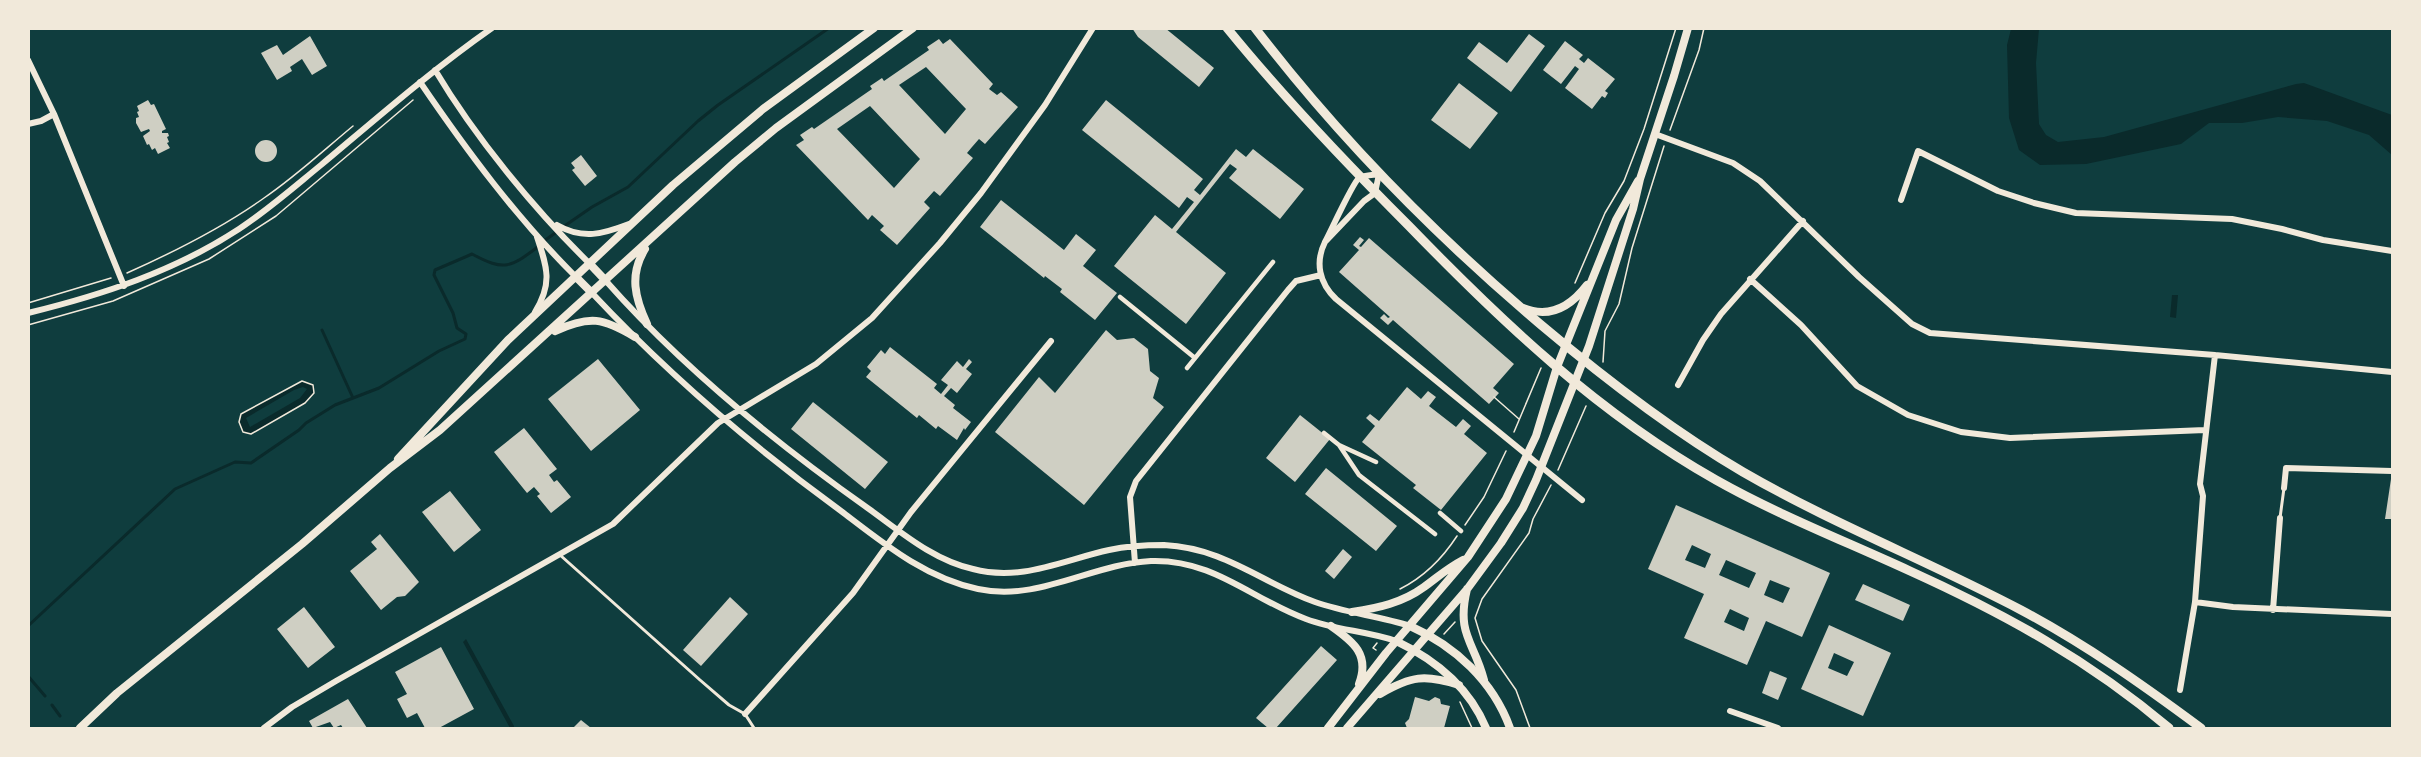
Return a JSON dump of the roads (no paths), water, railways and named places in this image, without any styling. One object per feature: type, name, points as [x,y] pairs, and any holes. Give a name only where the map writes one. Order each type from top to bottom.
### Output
[{"type":"main road","points":[[390,468],[474,375],[531,318],[693,167],[764,109],[874,28]]},
{"type":"main road","points":[[80,729],[117,693],[311,537],[390,468],[422,446],[761,140],[913,28]]},
{"type":"main road","points":[[1227,28],[1360,177],[1497,314],[1575,383],[1645,436],[1717,480],[1795,519],[1934,582],[2049,641],[2110,681],[2169,729]]},
{"type":"main road","points":[[1255,28],[1321,111],[1416,213],[1520,307],[1653,413],[1724,461],[1812,509],[1971,585],[2055,629],[2127,674],[2200,729]]},
{"type":"main road","points":[[1347,729],[1468,588],[1523,508],[1584,360],[1688,28]]},
{"type":"main road","points":[[1328,729],[1396,641],[1468,557],[1493,521],[1536,436],[1557,368],[1616,220],[1640,178]]},
{"type":"main road","points":[[647,324],[637,299],[634,280],[638,262],[649,240]]},
{"type":"main road","points":[[589,263],[606,281]]},
{"type":"main road","points":[[1520,307],[1541,312],[1563,308],[1581,292],[1596,270]]},
{"type":"main road","points":[[575,276],[592,293]]},
{"type":"main road","points":[[546,336],[574,323],[594,320],[611,324],[635,338]]},
{"type":"main road","points":[[1352,612],[1376,609],[1400,601],[1424,587],[1442,571],[1468,557]]},
{"type":"main road","points":[[1468,588],[1463,609],[1464,627],[1484,681]]},
{"type":"main road","points":[[1331,626],[1350,640],[1362,660],[1363,673],[1356,693]]},
{"type":"main road","points":[[1374,697],[1395,685],[1418,678],[1435,678],[1459,685]]},
{"type":"street","points":[[28,313],[124,286],[203,250],[239,229],[271,207],[420,82],[492,28]]},
{"type":"street","points":[[264,729],[292,707],[336,681],[613,524],[724,419],[816,364],[887,305],[957,223],[1008,157],[1051,96],[1093,28]]},
{"type":"street","points":[[28,60],[54,114],[124,286]]},
{"type":"street","points":[[435,70],[489,147],[589,263]]},
{"type":"street","points":[[420,82],[463,145],[538,237],[545,250],[575,276]]},
{"type":"street","points":[[28,124],[41,121],[54,114]]},
{"type":"street","points":[[1655,134],[1733,163],[1760,181],[1859,277],[1912,324],[1930,333],[2215,355],[2392,372]]},
{"type":"street","points":[[1901,200],[1918,151],[1998,191],[2076,213],[2232,219],[2323,240],[2392,251]]},
{"type":"street","points":[[1325,242],[1364,201],[1376,193],[1379,174],[1360,177],[1350,187],[1347,201],[1325,242],[1320,255],[1321,275],[1328,290],[1336,299],[1582,500]]},
{"type":"street","points":[[1678,385],[1709,331],[1750,279],[1803,221]]},
{"type":"street","points":[[566,234],[600,234],[633,222]]},
{"type":"street","points":[[531,318],[546,289],[545,250]]},
{"type":"street","points":[[1187,368],[1273,262]]},
{"type":"street","points":[[1135,563],[1130,497],[1136,481],[1296,281],[1321,275]]},
{"type":"street","points":[[1750,279],[1801,325],[1857,386],[1908,416],[1961,432],[2010,438],[2205,430]]},
{"type":"street","points":[[606,281],[647,324],[741,409],[815,469],[898,531],[948,561],[973,570],[1018,573],[1042,569],[1106,550],[1134,546],[1168,545],[1207,552],[1251,570],[1296,595],[1324,605],[1410,626],[1428,634],[1467,663],[1484,681],[1497,700],[1510,729]]},
{"type":"street","points":[[592,293],[635,338],[724,419],[783,468],[887,546],[945,579],[978,589],[998,592],[1036,590],[1135,563],[1175,562],[1209,570],[1290,612],[1331,626],[1382,636],[1414,650],[1459,685],[1471,699],[1486,729]]},
{"type":"street","points":[[1120,297],[1195,358]]},
{"type":"street","points":[[1222,311],[1229,316]]},
{"type":"street","points":[[745,714],[853,593],[911,512],[1051,341]]},
{"type":"street","points":[[2180,690],[2195,602],[2203,496],[2200,484],[2215,355]]},
{"type":"street","points":[[1324,433],[1339,445],[1376,462]]},
{"type":"street","points":[[1339,445],[1357,477],[1435,534]]},
{"type":"street","points":[[2284,488],[2286,468],[2392,471]]},
{"type":"street","points":[[1440,513],[1460,529]]},
{"type":"street","points":[[2273,610],[2280,518]]},
{"type":"street","points":[[2195,602],[2273,610],[2392,614]]},
{"type":"street","points":[[1730,711],[1778,729]]},
{"type":"lane","points":[[2280,518],[2284,488]]},
{"type":"lane","points":[[560,555],[711,690],[729,705],[745,714],[754,729]]},
{"type":"water","points":[[2011,29],[2039,29],[2036,63],[2039,124],[2046,135],[2058,142],[2104,137],[2304,83],[2392,115],[2392,155],[2369,135],[2327,121],[2278,117],[2242,123],[2209,123],[2181,144],[2086,164],[2040,165],[2019,150],[2009,118],[2007,45]]},
{"type":"water","points":[[2172,295],[2178,295],[2176,318],[2170,317]]},
{"type":"water","points":[[302,381],[313,385],[314,393],[305,403],[251,434],[243,432],[239,422],[241,414]],"holes":[[[303,387],[307,389],[300,398],[250,427],[246,418],[294,390]]]},
{"type":"water","points":[[466,639],[514,728],[510,728],[463,642]]},
{"type":"waterway","points":[[563,227],[592,207],[628,187],[718,105],[829,28]]},
{"type":"waterway","points":[[544,241],[558,231]]},
{"type":"waterway","points":[[28,626],[175,489],[235,462],[251,463],[335,405],[379,388],[439,351],[465,339],[466,334],[457,328],[453,313],[434,275],[435,270],[472,254],[492,263],[507,265],[521,259],[539,246]]},
{"type":"waterway","points":[[322,330],[353,398]]},
{"type":"waterway","points":[[28,676],[45,696]]},
{"type":"waterway","points":[[52,705],[60,716]]}]
